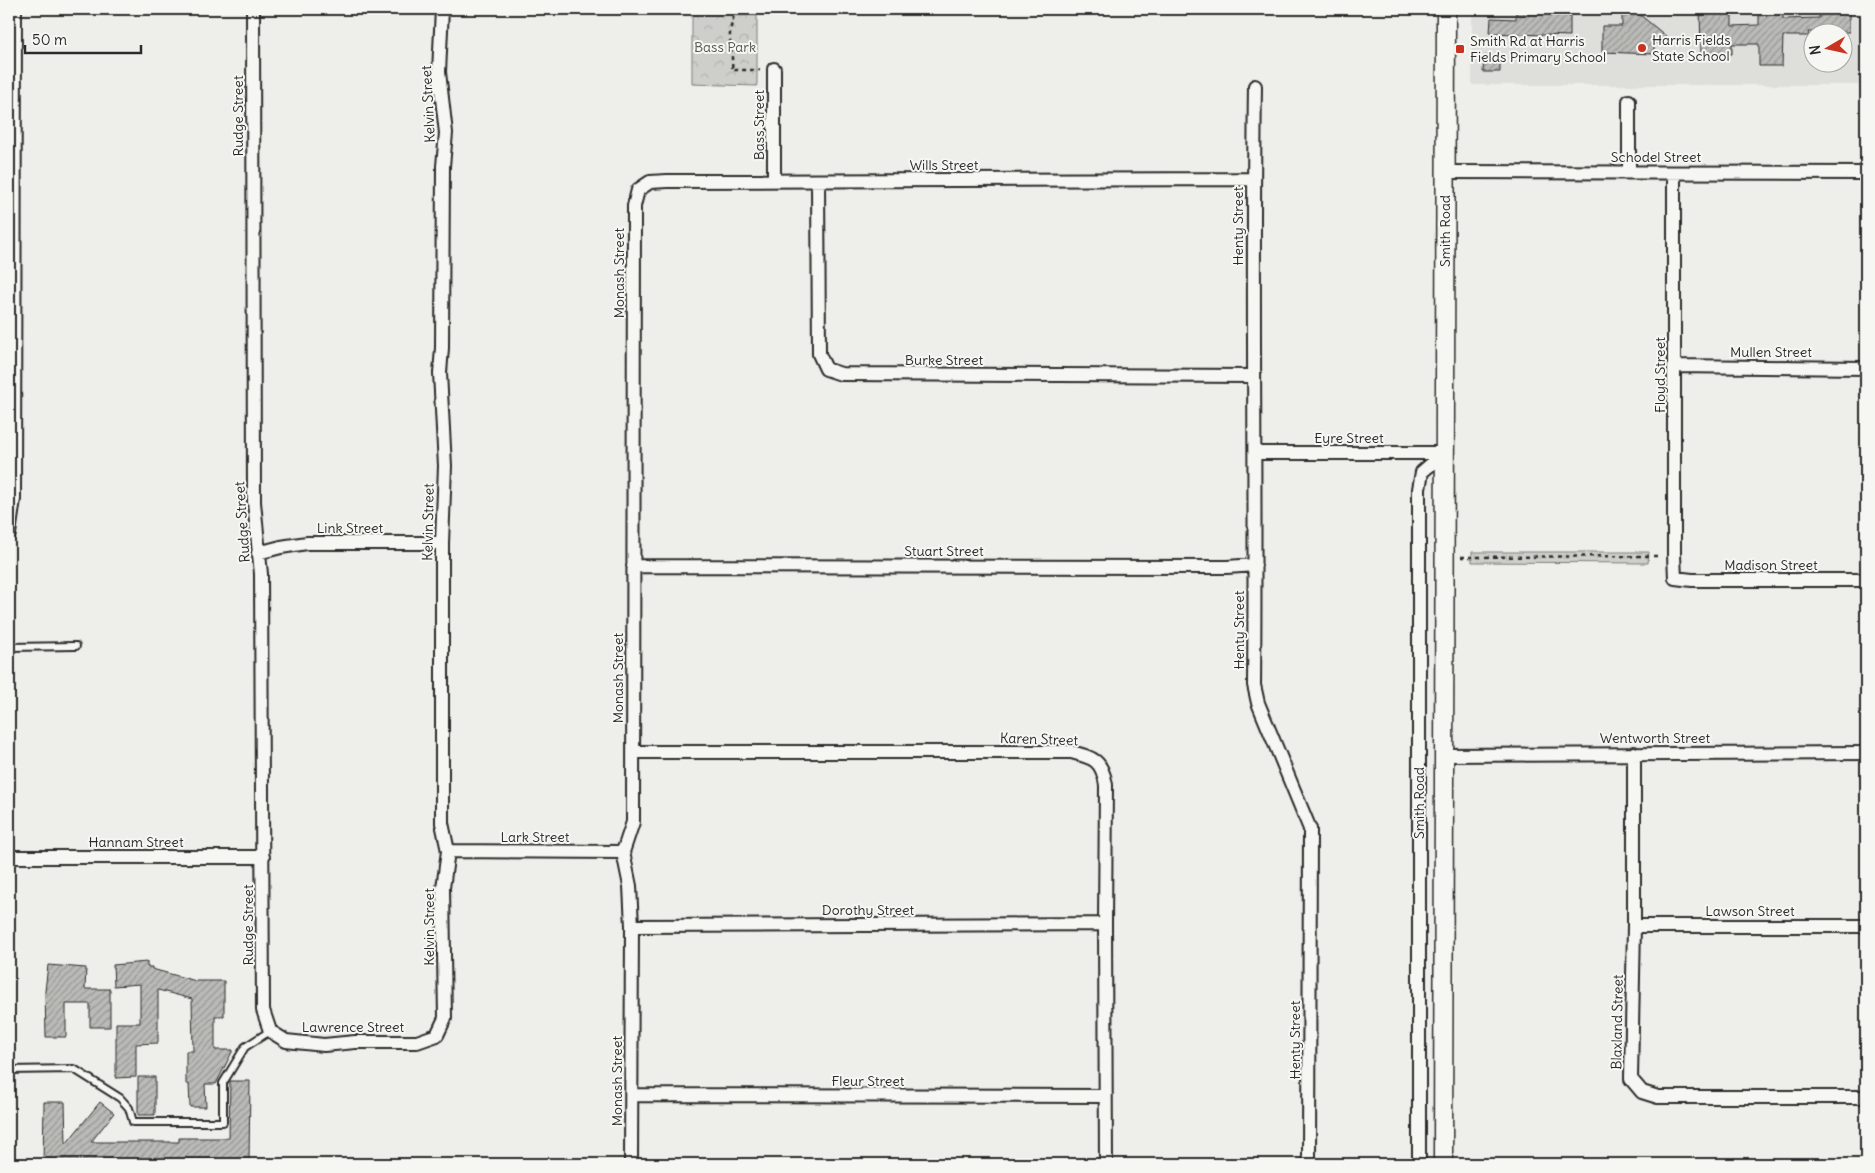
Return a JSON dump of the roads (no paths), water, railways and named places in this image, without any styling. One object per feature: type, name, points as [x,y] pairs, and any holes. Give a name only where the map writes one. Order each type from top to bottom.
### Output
[{"type":"street","points":[[9,534],[14,499],[11,356],[15,9]]},
{"type":"street","name":"Rudge Street","points":[[253,9],[254,502],[261,574],[263,1010],[270,1031]]},
{"type":"street","name":"Kelvin Street","points":[[437,1035],[445,1018],[443,888],[448,851],[442,823],[444,435],[440,373],[442,348],[443,166],[446,133],[439,72],[442,9]]},
{"type":"street","name":"Smith Road","points":[[1443,1164],[1446,9]]},
{"type":"street","name":"Bass Street","points":[[774,69],[774,180]]},
{"type":"street","name":"Henty Street","points":[[1255,86],[1253,179],[1254,685],[1258,703],[1310,829],[1309,1164]]},
{"type":"street","points":[[1629,101],[1629,172]]},
{"type":"street","name":"Schodel Street","points":[[1445,172],[1866,173]]},
{"type":"street","name":"Floyd Street","points":[[1674,172],[1675,578]]},
{"type":"street","name":"Wills Street","points":[[638,190],[650,182],[1253,179]]},
{"type":"street","name":"Burke Street","points":[[818,181],[819,354],[826,369],[841,374],[1253,376]]},
{"type":"street","name":"Monash Street","points":[[631,1164],[632,926],[630,886],[622,852],[632,822],[634,206],[638,190]]},
{"type":"street","name":"Mullen Street","points":[[1675,366],[1866,368]]},
{"type":"street","name":"Eyre Street","points":[[1255,453],[1444,453]]},
{"type":"street","name":"Smith Road","points":[[1419,1164],[1419,489],[1422,472],[1444,453]]},
{"type":"street","name":"Link Street","points":[[258,553],[307,543],[442,543]]},
{"type":"street","name":"Stuart Street","points":[[633,566],[1227,567],[1255,564]]},
{"type":"street","name":"Madison Street","points":[[1675,578],[1692,580],[1866,580]]},
{"type":"street","name":"Karen Street","points":[[633,752],[1071,752],[1092,757],[1104,771],[1106,785],[1106,1164]]},
{"type":"street","name":"Blaxland Street","points":[[1634,753],[1634,926],[1631,1079],[1642,1092],[1658,1097],[1866,1097]]},
{"type":"street","name":"Wentworth Street","points":[[1443,755],[1866,753]]},
{"type":"street","name":"Lark Street","points":[[448,851],[622,852]]},
{"type":"street","name":"Hannam Street","points":[[9,857],[263,856]]},
{"type":"street","name":"Dorothy Street","points":[[632,926],[1105,924]]},
{"type":"street","name":"Lawson Street","points":[[1634,926],[1866,926]]},
{"type":"street","name":"Lawrence Street","points":[[270,1031],[286,1041],[324,1045],[355,1042],[417,1042],[437,1035]]},
{"type":"street","name":"Fleur Street","points":[[632,1095],[1105,1096]]},
{"type":"lane","points":[[9,647],[76,646]]},
{"type":"lane","points":[[9,1070],[74,1069],[120,1098],[128,1108],[133,1122],[224,1122],[223,1083],[245,1047],[270,1031]]},
{"type":"place","name":"Harris Fields State School","points":[[1642,48]]},
{"type":"place","name":"Smith Rd at Harris Fields Primary School","points":[[1460,49]]},
{"type":"park label","name":"Bass Park","points":[[725,47]]}]
